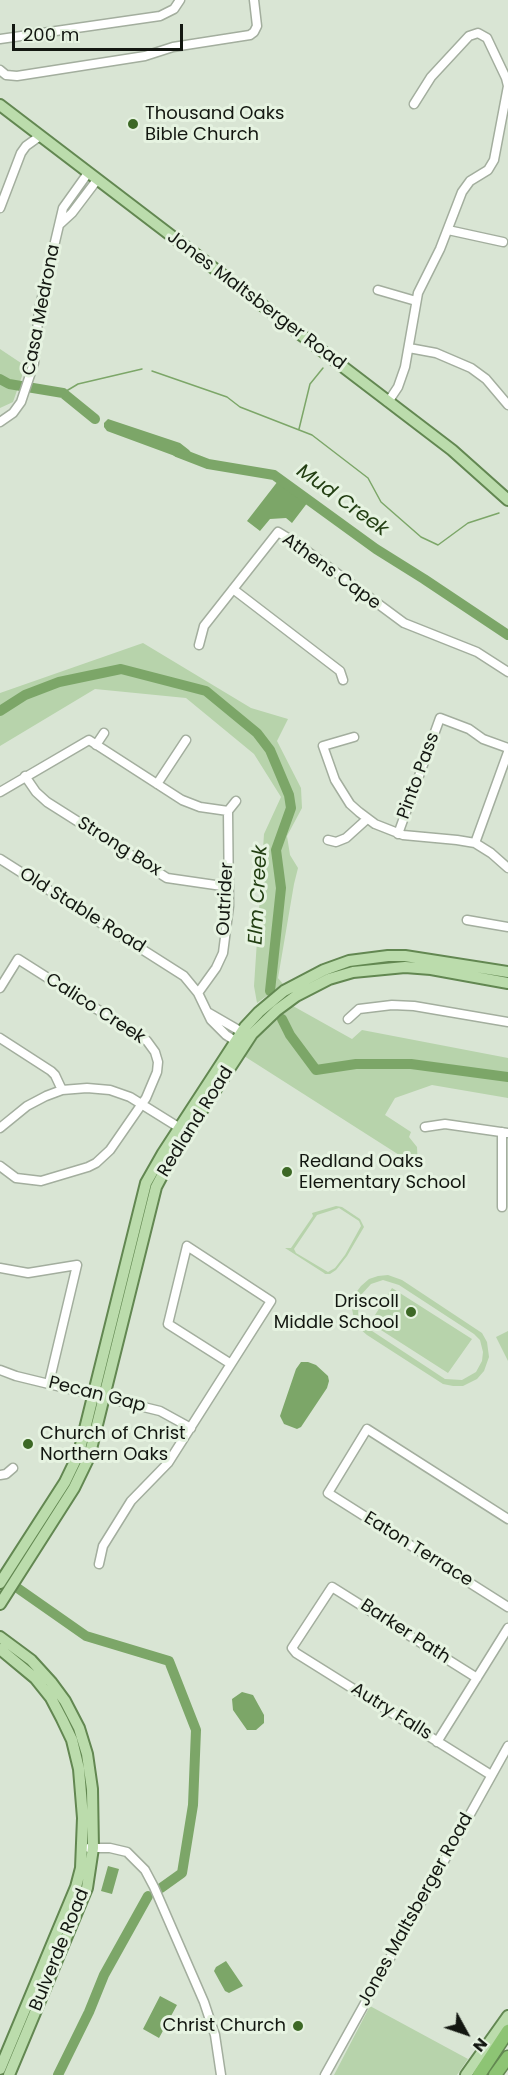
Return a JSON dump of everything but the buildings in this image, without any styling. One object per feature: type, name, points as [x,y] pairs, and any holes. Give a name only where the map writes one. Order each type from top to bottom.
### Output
[{"type":"highway","points":[[479,2075],[508,2031]]},
{"type":"highway","points":[[495,2075],[508,2057]]},
{"type":"main road","name":"Jones Maltsberger Road","points":[[0,105],[452,450],[508,500]]},
{"type":"main road","name":"Redland Road","points":[[0,1583],[71,1472],[81,1446],[99,1395],[149,1212],[157,1173],[259,1012],[284,991],[316,974],[349,961],[388,956],[431,969],[508,983]]},
{"type":"main road","name":"Redland Road","points":[[242,1039],[296,996],[329,979],[352,972],[405,962],[508,972]]},
{"type":"main road","name":"Redland Road","points":[[0,1604],[80,1477],[89,1457],[99,1395]]},
{"type":"main road","name":"Bulverde Road","points":[[0,1637],[31,1660],[65,1701],[79,1728],[87,1754],[92,1789],[87,1888],[30,2011],[0,2069]]},
{"type":"main road","name":"Bulverde Road","points":[[0,1649],[35,1678],[51,1698],[72,1740],[80,1769],[88,1848]]},
{"type":"main road","name":"Bulverde Road","points":[[9,2075],[30,2011]]},
{"type":"main road","points":[[466,2075],[508,2016]]},
{"type":"street","points":[[0,39],[160,16],[174,9],[180,0]]},
{"type":"street","points":[[0,70],[6,75],[17,76],[145,56],[173,47],[250,36],[257,26],[254,0]]},
{"type":"street","points":[[388,402],[398,387],[409,348],[416,301],[422,284],[437,257],[465,187],[470,181],[488,170],[494,160],[507,86],[506,78],[487,38],[478,33],[468,36],[431,77],[414,104]]},
{"type":"street","points":[[0,208],[21,153],[26,146],[40,136]]},
{"type":"street","name":"Casa Medrona","points":[[0,422],[13,413],[21,402],[34,363],[39,310],[63,208],[74,193],[92,177]]},
{"type":"street","name":"Casa Medrona","points":[[60,224],[83,199],[92,177]]},
{"type":"street","points":[[74,193],[83,199]]},
{"type":"street","points":[[448,230],[503,243]]},
{"type":"street","points":[[378,290],[416,301]]},
{"type":"street","points":[[409,348],[436,353],[471,368],[486,379],[508,405]]},
{"type":"street","name":"Athens Cape","points":[[199,645],[204,626],[278,532],[404,623],[477,652],[508,672]]},
{"type":"street","points":[[233,589],[340,671],[343,680]]},
{"type":"street","name":"Pinto Pass","points":[[398,834],[440,718],[469,729],[479,737],[508,750]]},
{"type":"street","points":[[0,792],[25,776],[93,743],[104,733]]},
{"type":"street","points":[[354,737],[324,746],[330,767],[342,792],[350,804],[367,819],[398,834],[475,843],[508,868]]},
{"type":"street","points":[[157,784],[186,740]]},
{"type":"street","points":[[93,743],[192,804],[208,809],[228,811],[236,801]]},
{"type":"street","points":[[475,843],[508,750]]},
{"type":"street","name":"Strong Box","points":[[25,776],[36,792],[47,802],[167,878],[229,887]]},
{"type":"street","name":"Outrider","points":[[198,993],[216,968],[223,953],[229,887],[228,811]]},
{"type":"street","points":[[328,840],[339,842],[367,819]]},
{"type":"street","name":"Old Stable Road","points":[[0,859],[184,976],[198,993],[209,1013],[242,1039]]},
{"type":"street","points":[[468,920],[508,927]]},
{"type":"street","name":"Old Stable Road","points":[[165,963],[170,955]]},
{"type":"street","name":"Calico Creek","points":[[0,988],[18,959],[147,1041],[152,1046],[158,1062],[157,1072],[146,1098],[104,1157],[88,1167],[35,1181],[16,1178],[0,1167]]},
{"type":"street","points":[[349,961],[352,972]]},
{"type":"street","points":[[348,1019],[359,1009],[392,1005],[414,1006],[508,1022]]},
{"type":"street","points":[[0,1038],[51,1071],[62,1090]]},
{"type":"street","points":[[0,1128],[37,1100],[62,1090],[87,1088],[110,1090],[141,1103],[184,1130]]},
{"type":"street","points":[[426,1127],[445,1124],[505,1132],[502,1207]]},
{"type":"street","points":[[99,1564],[103,1546],[131,1501],[164,1469],[191,1428],[271,1301],[187,1246],[168,1324],[231,1364]]},
{"type":"street","points":[[0,1268],[17,1272],[39,1272],[76,1265],[49,1383]]},
{"type":"street","name":"Pecan Gap","points":[[0,1370],[16,1376],[160,1411],[191,1428]]},
{"type":"street","name":"Eaton Terrace","points":[[508,1519],[368,1430],[328,1493],[508,1607]]},
{"type":"street","points":[[0,1475],[6,1474],[13,1467]]},
{"type":"street","name":"Autry Falls","points":[[332,1587],[292,1648],[296,1653],[491,1775]]},
{"type":"street","name":"Barker Path","points":[[332,1587],[477,1678]]},
{"type":"street","points":[[437,1742],[508,1628]]},
{"type":"street","name":"Jones Maltsberger Road","points":[[325,2075],[508,1746]]},
{"type":"street","points":[[88,1848],[110,1848],[127,1852],[145,1870],[204,2002],[215,2035],[221,2075]]},
{"type":"shaded area","points":[[0,349],[21,363],[22,376],[13,402],[0,408]]},
{"type":"shaded area","points":[[108,419],[180,443],[192,454],[190,460],[107,431],[104,423]]},
{"type":"shaded area","points":[[278,481],[308,502],[292,523],[286,518],[270,519],[260,531],[247,521]]},
{"type":"shaded area","points":[[143,643],[251,708],[288,719],[277,741],[301,788],[302,808],[287,836],[290,855],[298,868],[278,978],[283,984],[257,1003],[254,986],[264,834],[281,797],[254,754],[186,698],[95,689],[0,746],[0,693]]},
{"type":"shaded area","points":[[293,1006],[352,1039],[362,1030],[508,1058],[508,1098],[432,1085],[395,1098],[385,1115],[411,1132],[409,1137],[417,1147],[418,1167],[244,1056],[262,1032]]},
{"type":"shaded area","points":[[336,1206],[342,1207],[360,1219],[364,1227],[347,1256],[330,1274],[325,1274],[285,1248],[291,1248],[313,1216],[312,1213]],"holes":[[[339,1208],[359,1221],[361,1226],[345,1255],[335,1268],[328,1272],[296,1253],[294,1249],[317,1215]]]},
{"type":"shaded area","points":[[388,1275],[402,1280],[482,1333],[487,1342],[489,1357],[484,1371],[477,1379],[463,1386],[443,1384],[359,1328],[352,1309],[355,1294],[369,1279]],"holes":[[[383,1280],[399,1285],[480,1340],[483,1352],[482,1361],[476,1372],[462,1380],[445,1379],[366,1327],[358,1313],[360,1296],[371,1284]]]},
{"type":"shaded area","points":[[392,1288],[472,1339],[448,1373],[370,1323]]},
{"type":"shaded area","points":[[508,1331],[508,1361],[496,1337]]},
{"type":"shaded area","points":[[301,1362],[316,1365],[328,1376],[329,1381],[327,1388],[301,1427],[297,1429],[284,1424],[280,1416],[296,1369]]},
{"type":"shaded area","points":[[242,1692],[253,1695],[264,1715],[264,1723],[256,1730],[247,1730],[233,1710],[232,1699]]},
{"type":"shaded area","points":[[108,1866],[119,1869],[112,1894],[101,1891]]},
{"type":"shaded area","points":[[226,1961],[243,1986],[229,1993],[225,1991],[214,1971]]},
{"type":"shaded area","points":[[160,1996],[177,2005],[159,2038],[143,2029]]},
{"type":"shaded area","points":[[370,2006],[468,2059],[457,2075],[334,2075]]},
{"type":"waterway","points":[[299,429],[310,384],[323,368]]},
{"type":"waterway","points":[[63,393],[78,384],[142,369]]},
{"type":"waterway","points":[[152,371],[227,397],[240,407],[312,435],[368,478],[381,502],[421,537],[438,545],[468,523],[499,513]]},
{"type":"waterway","name":"Mud Creek","points":[[0,379],[9,384],[63,393],[95,419]]},
{"type":"waterway","name":"Mud Creek","points":[[177,452],[208,464],[274,475],[376,549],[508,635]]},
{"type":"waterway","name":"Elm Creek","points":[[0,711],[25,695],[59,682],[121,669],[206,691],[257,733],[270,750],[289,795],[291,808],[276,850],[281,888],[270,991]]},
{"type":"waterway","name":"Elm Creek","points":[[282,1019],[290,1035],[316,1070],[356,1064],[411,1064],[508,1077]]},
{"type":"waterway","points":[[16,1587],[86,1636],[169,1661],[196,1730],[193,1805],[182,1873],[161,1888]]},
{"type":"waterway","points":[[58,2075],[89,2012],[104,1975],[148,1896]]},
{"type":"place","name":"Thousand Oaks Bible Church","points":[[133,124]]},
{"type":"place","name":"Redland Oaks Elementary School","points":[[287,1172]]},
{"type":"place","name":"Driscoll Middle School","points":[[411,1312]]},
{"type":"place","name":"Church of Christ Northern Oaks","points":[[28,1444]]},
{"type":"place","name":"Christ Church","points":[[298,2026]]}]
